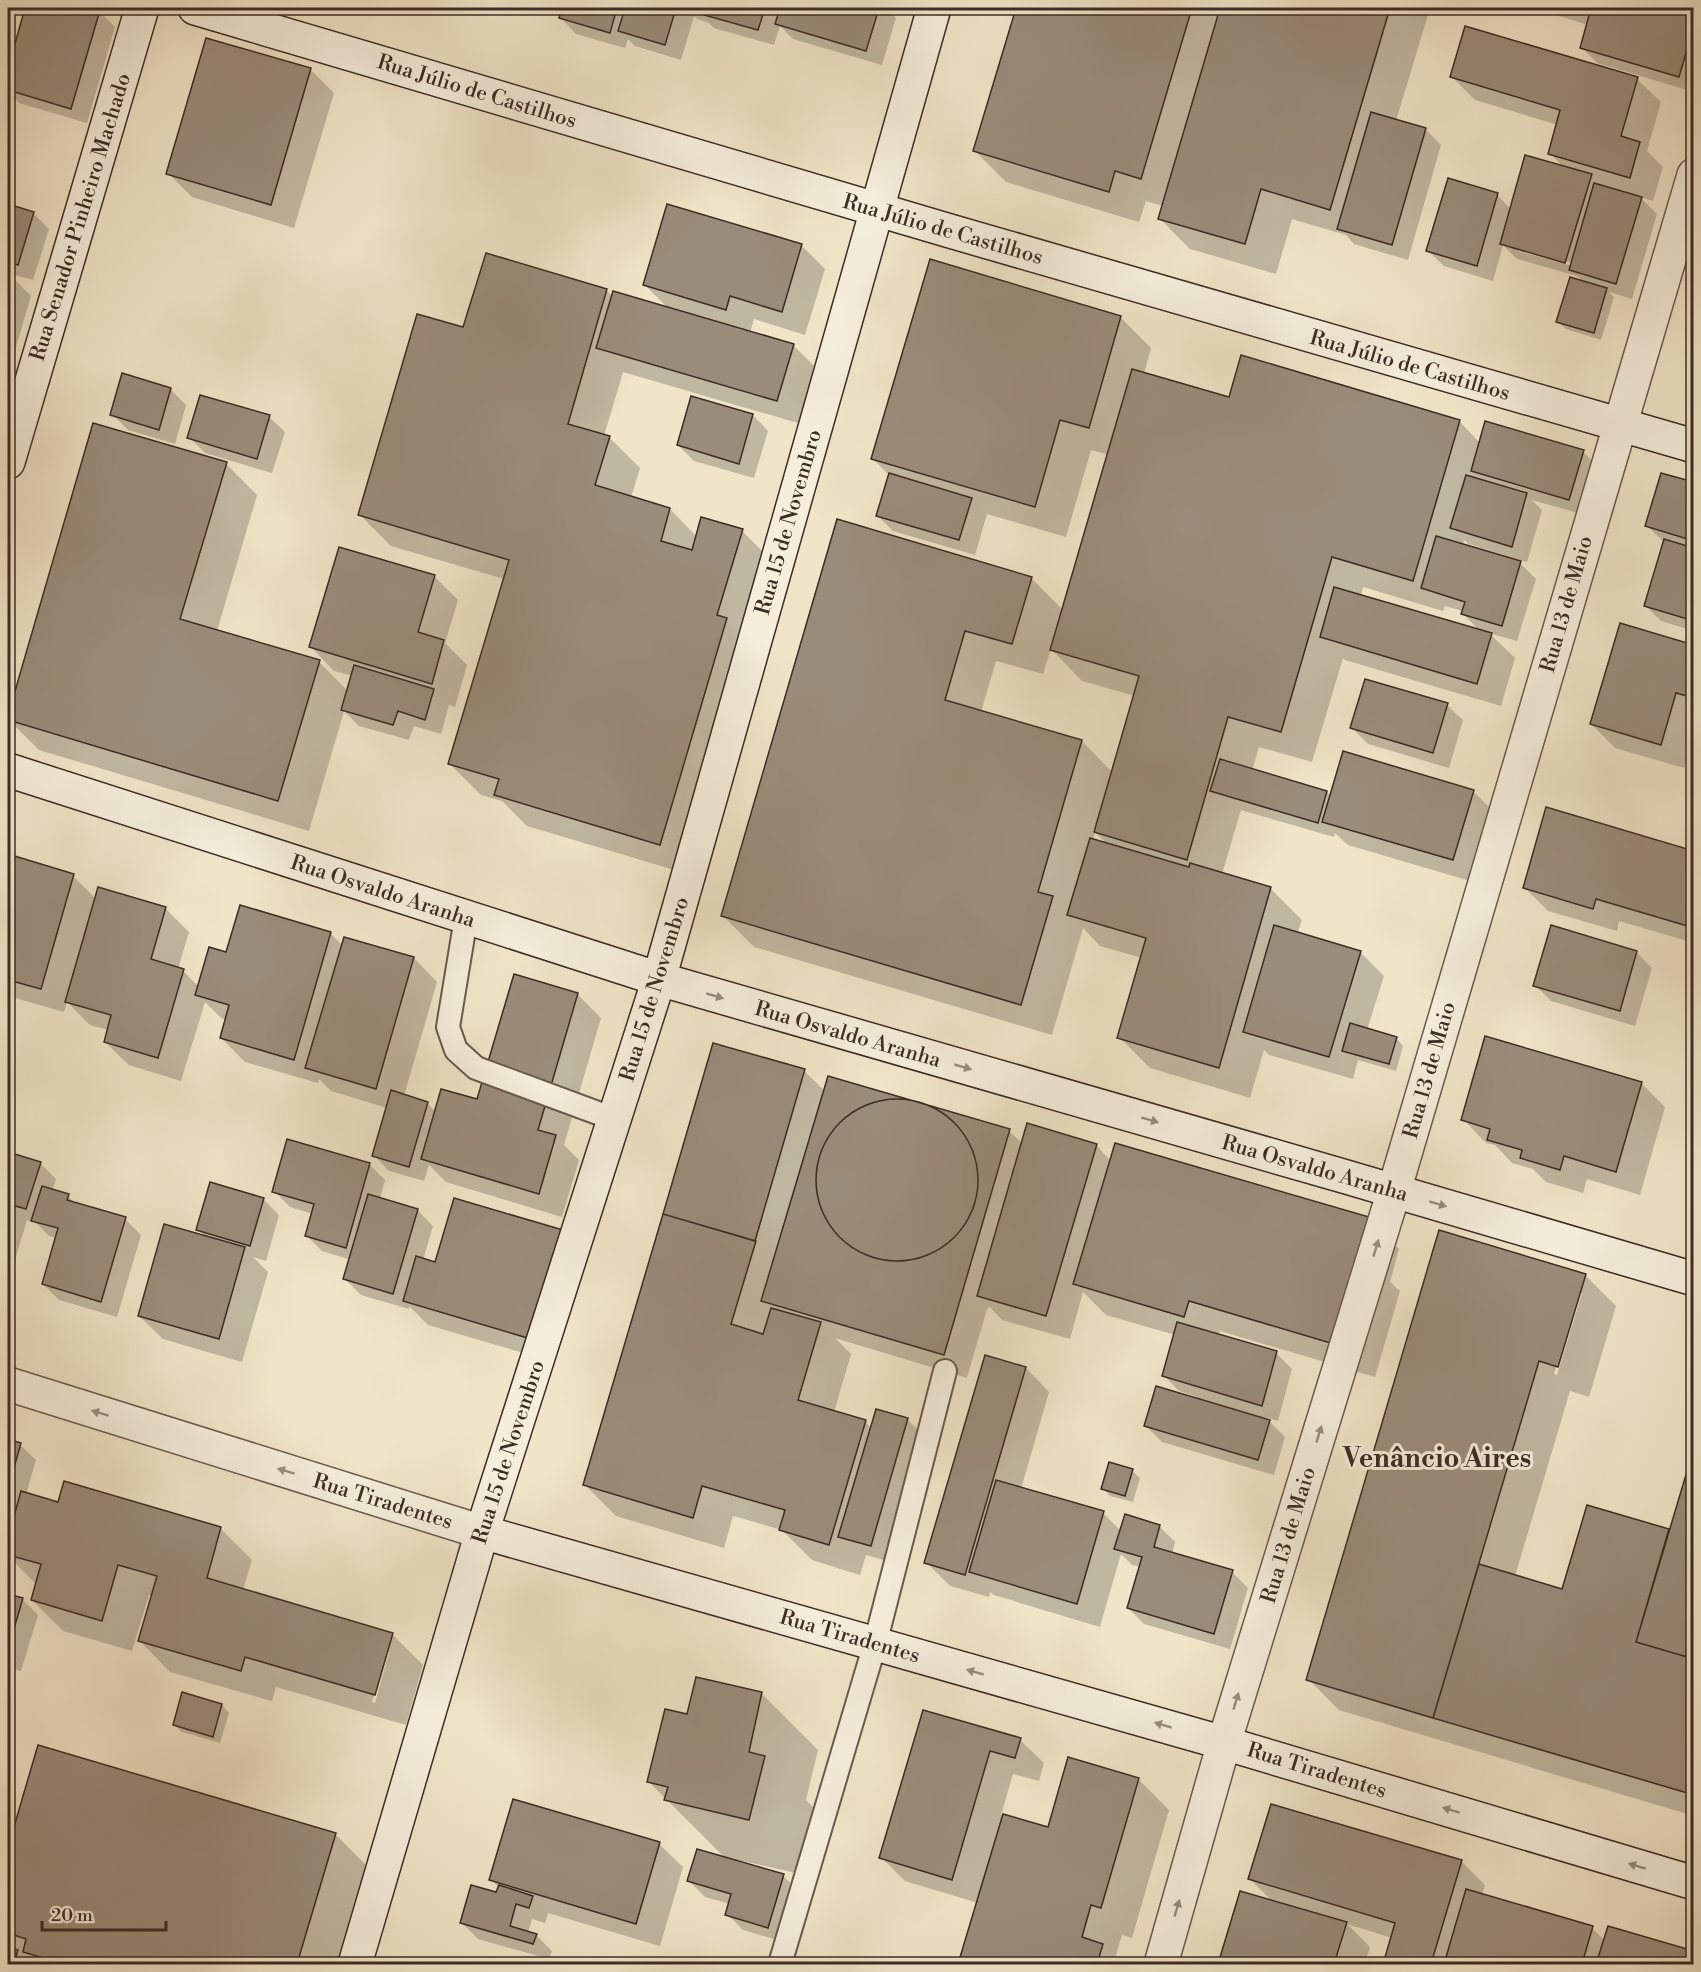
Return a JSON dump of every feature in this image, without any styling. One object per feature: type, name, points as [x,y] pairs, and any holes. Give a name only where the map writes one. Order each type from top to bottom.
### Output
[{"type":"street","name":"Rua Senador Pinheiro Machado","points":[[8,462],[142,8]]},
{"type":"street","name":"Rua Júlio de Castilhos","points":[[195,8],[875,209],[1694,446]]},
{"type":"street","name":"Rua 15 de Novembro","points":[[355,1965],[482,1532],[658,980],[875,209],[934,8]]},
{"type":"street","name":"Rua 13 de Maio","points":[[1161,1965],[1224,1743],[1394,1191],[1618,425],[1694,175]]},
{"type":"street","name":"Rua Osvaldo Aranha","points":[[8,770],[658,980],[1694,1279]]},
{"type":"street","name":"Rua Tiradentes","points":[[8,1384],[482,1532],[1224,1743],[1694,1882]]},
{"type":"lane","points":[[466,918],[448,1027],[456,1050],[476,1068],[614,1119]]},
{"type":"lane","points":[[780,1965],[875,1644],[945,1371]]},
{"type":"building","points":[[25,8],[100,10],[71,109],[8,90],[8,68]]},
{"type":"building","points":[[562,8],[617,8],[610,33],[559,18]]},
{"type":"building","points":[[625,8],[676,8],[665,45],[618,31]]},
{"type":"building","points":[[692,8],[765,8],[758,30],[697,13],[698,9]]},
{"type":"building","points":[[780,8],[879,8],[866,51],[775,24]]},
{"type":"building","points":[[1016,8],[1192,8],[1141,179],[1115,171],[1109,192],[973,151]]},
{"type":"building","points":[[1220,8],[1390,8],[1330,210],[1261,189],[1245,244],[1158,219]]},
{"type":"building","points":[[1591,8],[1662,8],[1694,17],[1694,26],[1679,77],[1580,48]]},
{"type":"building","points":[[1465,26],[1638,77],[1621,136],[1640,142],[1630,178],[1548,154],[1560,110],[1450,77]]},
{"type":"building","points":[[206,38],[311,68],[271,205],[166,174]]},
{"type":"building","points":[[1371,112],[1426,128],[1392,245],[1337,229]]},
{"type":"building","points":[[1525,155],[1592,174],[1565,263],[1500,244]]},
{"type":"building","points":[[1448,178],[1498,193],[1477,266],[1426,251]]},
{"type":"building","points":[[1594,183],[1642,197],[1616,284],[1569,270]]},
{"type":"building","points":[[8,204],[34,212],[18,265],[8,262]]},
{"type":"building","points":[[667,204],[802,244],[782,312],[730,296],[726,310],[643,285]]},
{"type":"building","points":[[486,253],[607,289],[568,424],[610,436],[595,485],[670,508],[661,541],[692,550],[701,517],[743,529],[717,615],[727,618],[660,845],[494,795],[499,779],[448,764],[509,560],[358,515],[417,314],[463,327]]},
{"type":"building","points":[[930,259],[1121,316],[1089,428],[1060,420],[1035,507],[871,459]]},
{"type":"building","points":[[1570,277],[1607,288],[1594,333],[1556,322]]},
{"type":"building","points":[[613,291],[794,344],[777,401],[596,348]]},
{"type":"building","points":[[1241,355],[1460,420],[1413,581],[1332,557],[1281,732],[1228,717],[1187,860],[1094,832],[1139,676],[1050,650],[1132,369],[1229,397]]},
{"type":"building","points":[[122,373],[171,388],[159,430],[110,415]]},
{"type":"building","points":[[200,395],[270,415],[257,459],[187,438]]},
{"type":"building","points":[[691,396],[753,414],[739,464],[677,445]]},
{"type":"building","points":[[1485,421],[1584,450],[1569,500],[1471,471]]},
{"type":"building","points":[[93,423],[227,462],[180,619],[320,660],[278,801],[8,720]]},
{"type":"building","points":[[889,473],[972,498],[959,540],[876,516]]},
{"type":"building","points":[[1661,473],[1694,482],[1694,541],[1645,526]]},
{"type":"building","points":[[1466,475],[1527,493],[1512,547],[1450,528]]},
{"type":"building","points":[[837,519],[1032,577],[1012,644],[965,631],[945,700],[1082,740],[1038,892],[1053,896],[1021,1005],[721,916]]},
{"type":"building","points":[[1436,536],[1521,561],[1502,626],[1461,614],[1465,602],[1421,588]]},
{"type":"building","points":[[1664,539],[1694,548],[1694,621],[1644,606]]},
{"type":"building","points":[[339,547],[435,575],[418,632],[444,640],[432,684],[309,647]]},
{"type":"building","points":[[1334,587],[1492,633],[1477,684],[1320,637]]},
{"type":"building","points":[[1620,623],[1694,645],[1694,698],[1676,693],[1661,745],[1590,724]]},
{"type":"building","points":[[354,665],[434,689],[425,720],[398,711],[393,725],[341,710]]},
{"type":"building","points":[[1365,679],[1448,703],[1433,753],[1350,728]]},
{"type":"building","points":[[1343,751],[1474,790],[1453,860],[1322,822]]},
{"type":"building","points":[[1220,759],[1327,791],[1318,823],[1210,791]]},
{"type":"building","points":[[1546,807],[1694,851],[1694,918],[1691,927],[1596,899],[1593,909],[1523,888]]},
{"type":"building","points":[[1090,838],[1189,867],[1190,863],[1271,887],[1219,1068],[1117,1038],[1146,938],[1067,915]]},
{"type":"building","points":[[8,854],[74,874],[41,989],[8,980]]},
{"type":"building","points":[[98,887],[166,907],[151,959],[184,969],[158,1058],[104,1042],[111,1015],[65,1002]]},
{"type":"building","points":[[240,905],[331,932],[294,1060],[220,1038],[229,1005],[195,995],[209,947],[226,952]]},
{"type":"building","points":[[1274,925],[1361,951],[1329,1057],[1243,1032]]},
{"type":"building","points":[[1551,925],[1637,951],[1620,1011],[1533,986]]},
{"type":"building","points":[[344,937],[414,957],[376,1089],[305,1068]]},
{"type":"building","points":[[514,974],[578,993],[538,1130],[556,1135],[539,1194],[421,1159],[441,1089],[477,1099]]},
{"type":"building","points":[[1350,1023],[1397,1037],[1389,1064],[1342,1051]]},
{"type":"building","points":[[1485,1036],[1642,1082],[1616,1172],[1564,1156],[1560,1170],[1520,1158],[1522,1150],[1487,1140],[1490,1129],[1461,1120]]},
{"type":"building","points":[[713,1043],[805,1069],[755,1241],[663,1214]]},
{"type":"building","points":[[828,1076],[1010,1129],[944,1355],[761,1301]]},
{"type":"building","points":[[391,1090],[428,1102],[409,1167],[372,1156]]},
{"type":"building","points":[[897,1099],[928,1106],[942,1113],[954,1123],[964,1135],[971,1149],[978,1180],[971,1211],[964,1225],[954,1237],[942,1247],[928,1254],[897,1261],[866,1254],[852,1247],[840,1237],[830,1225],[823,1211],[816,1180],[823,1149],[830,1135],[840,1123],[852,1113],[866,1106]]},
{"type":"building","points":[[1027,1123],[1097,1144],[1046,1316],[977,1296]]},
{"type":"building","points":[[287,1139],[370,1163],[346,1248],[305,1236],[314,1204],[272,1192]]},
{"type":"building","points":[[1115,1143],[1369,1217],[1344,1347],[1189,1301],[1184,1317],[1073,1284]]},
{"type":"building","points":[[8,1152],[41,1162],[26,1209],[12,1205],[8,1219]]},
{"type":"building","points":[[210,1182],[264,1198],[250,1246],[196,1230]]},
{"type":"building","points":[[42,1186],[69,1194],[67,1200],[126,1217],[101,1302],[42,1284],[58,1228],[31,1221]]},
{"type":"building","points":[[368,1194],[418,1209],[393,1294],[343,1279]]},
{"type":"building","points":[[454,1198],[563,1230],[531,1339],[403,1301],[416,1256],[435,1262]]},
{"type":"building","points":[[663,1214],[756,1241],[731,1324],[763,1334],[771,1308],[821,1322],[798,1400],[866,1420],[829,1545],[779,1530],[785,1510],[702,1486],[693,1518],[583,1485]]},
{"type":"building","points":[[164,1224],[245,1247],[219,1339],[138,1316]]},
{"type":"building","points":[[1439,1230],[1586,1274],[1558,1367],[1539,1361],[1433,1718],[1306,1680]]},
{"type":"building","points":[[1177,1322],[1277,1351],[1262,1406],[1162,1376]]},
{"type":"building","points":[[985,1355],[1026,1367],[965,1575],[924,1563]]},
{"type":"building","points":[[1156,1386],[1270,1420],[1258,1460],[1144,1426]]},
{"type":"building","points":[[876,1409],[908,1418],[871,1546],[838,1537]]},
{"type":"building","points":[[8,1439],[21,1443],[8,1489]]},
{"type":"building","points":[[1694,1448],[1694,1659],[1636,1642]]},
{"type":"building","points":[[1109,1462],[1133,1469],[1125,1496],[1101,1489]]},
{"type":"building","points":[[996,1480],[1104,1511],[1077,1604],[969,1572]]},
{"type":"building","points":[[64,1481],[221,1527],[207,1578],[393,1633],[375,1695],[245,1657],[241,1671],[138,1641],[157,1576],[118,1565],[102,1621],[31,1600],[41,1564],[8,1555],[8,1538],[21,1491],[58,1502]]},
{"type":"building","points":[[1587,1505],[1669,1529],[1636,1642],[1694,1659],[1694,1795],[1433,1718],[1479,1564],[1562,1589]]},
{"type":"building","points":[[1125,1514],[1160,1525],[1154,1547],[1233,1570],[1214,1634],[1127,1608],[1142,1557],[1114,1549]]},
{"type":"building","points":[[8,1594],[23,1598],[8,1649]]},
{"type":"building","points":[[696,1677],[762,1692],[749,1752],[765,1756],[749,1820],[664,1800],[668,1787],[647,1782],[665,1709],[687,1714]]},
{"type":"building","points":[[182,1692],[222,1704],[213,1737],[173,1725]]},
{"type":"building","points":[[923,1710],[1021,1738],[1015,1758],[990,1751],[952,1880],[879,1858]]},
{"type":"building","points":[[38,1745],[336,1833],[297,1964],[64,1964],[23,1952],[26,1939],[8,1933],[8,1847]]},
{"type":"building","points":[[1068,1757],[1139,1778],[1101,1908],[1091,1905],[1082,1937],[1103,1944],[1097,1964],[958,1964],[1003,1814],[1048,1827]]},
{"type":"building","points":[[513,1799],[660,1842],[636,1924],[489,1880]]},
{"type":"building","points":[[1271,1804],[1462,1860],[1431,1964],[1383,1964],[1395,1923],[1248,1879]]},
{"type":"building","points":[[697,1849],[784,1874],[768,1928],[725,1915],[731,1894],[687,1881]]},
{"type":"building","points":[[471,1885],[496,1892],[499,1885],[533,1896],[529,1908],[516,1904],[510,1926],[537,1934],[533,1944],[460,1923]]},
{"type":"building","points":[[1466,1889],[1593,1926],[1582,1964],[1444,1964]]},
{"type":"building","points":[[1240,1891],[1347,1922],[1334,1964],[1218,1964]]},
{"type":"building","points":[[1608,1926],[1694,1951],[1694,1964],[1596,1964]]},
{"type":"building","points":[[8,1947],[18,1950],[14,1964],[8,1964]]},
{"type":"district","name":"Venâncio Aires","points":[[1437,1458]]}]
